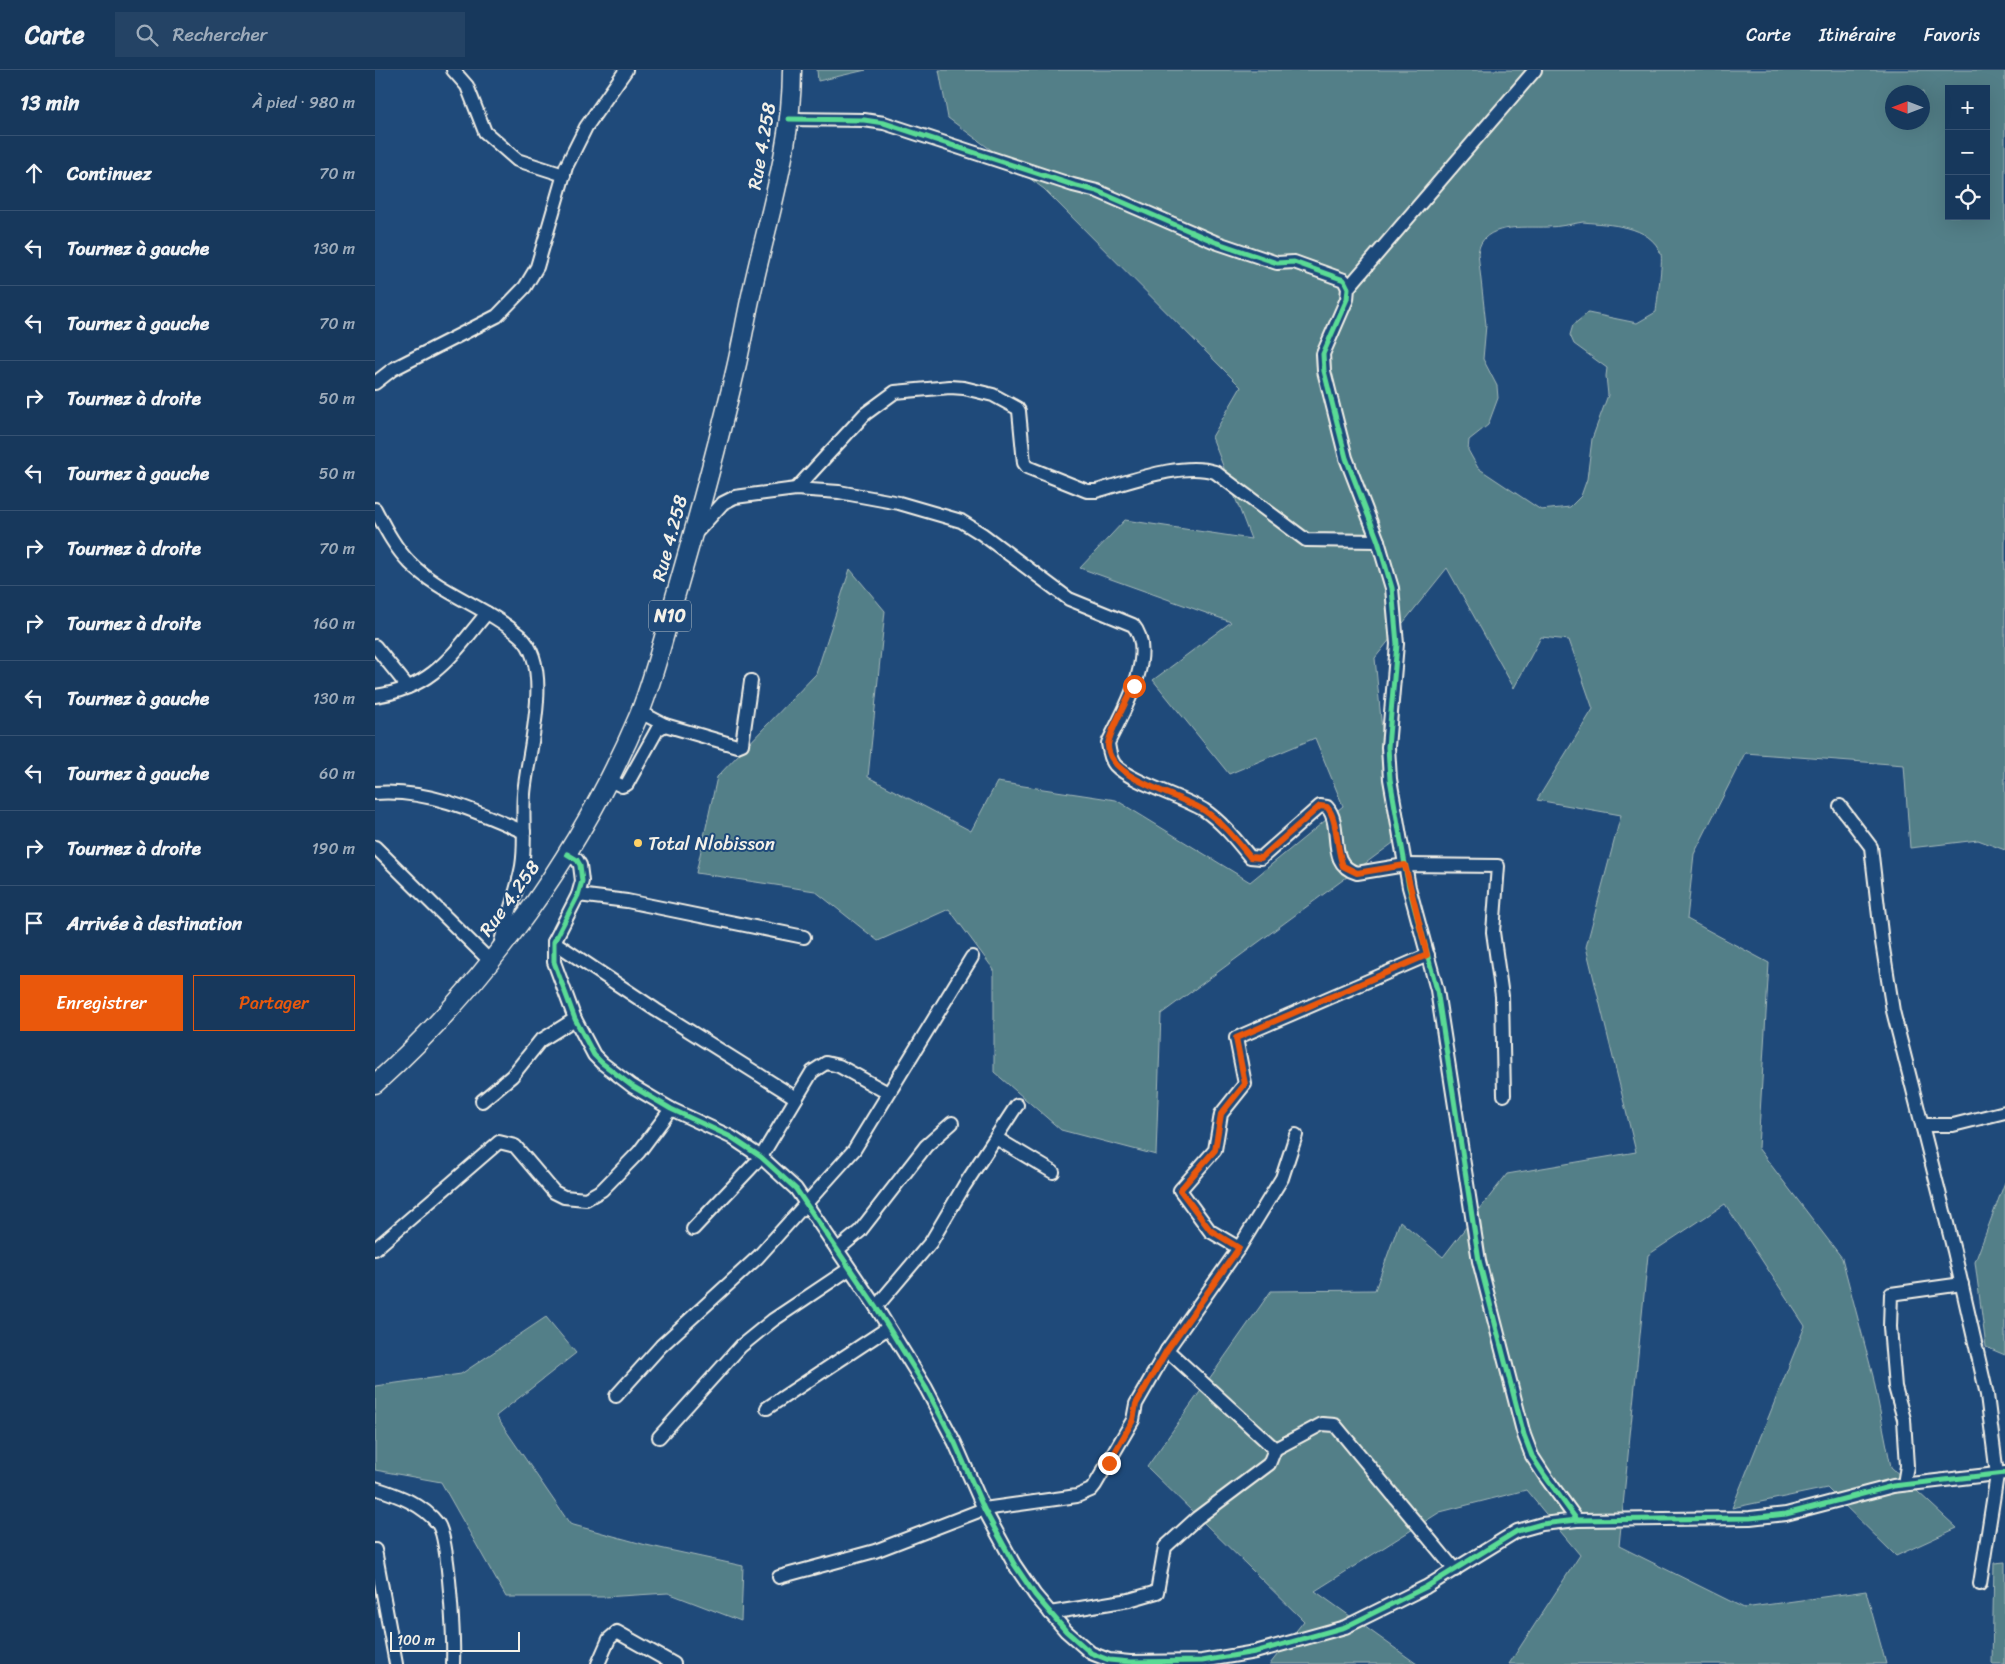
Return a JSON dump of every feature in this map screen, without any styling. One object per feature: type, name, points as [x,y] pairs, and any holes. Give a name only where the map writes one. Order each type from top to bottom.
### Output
[{"type":"highway","name":"Rue 4.258","points":[[375,1084],[427,1034],[495,954],[567,854],[609,780],[640,712],[693,536],[737,367],[783,161],[789,119],[792,70]]},
{"type":"street","points":[[453,70],[467,86],[485,132],[517,160],[564,175]]},
{"type":"street","points":[[375,383],[393,369],[497,316],[525,287],[537,267],[564,175],[586,127],[626,70]]},
{"type":"street","points":[[1347,288],[1535,70]]},
{"type":"street","points":[[789,119],[864,120],[884,123],[1073,185],[1097,191],[1215,242],[1277,263],[1293,262],[1344,280],[1347,288],[1347,299],[1323,354],[1324,371],[1346,458],[1378,542],[1394,602],[1397,668],[1388,747],[1390,779],[1405,865],[1438,999],[1479,1261],[1496,1333],[1524,1435],[1532,1456],[1577,1520]]},
{"type":"street","points":[[796,488],[865,414],[895,392],[950,387],[993,395],[1017,408],[1019,411],[1023,459],[1027,467],[1087,491],[1096,491],[1183,470],[1206,469],[1215,472],[1306,540],[1378,542]]},
{"type":"street","points":[[693,536],[723,503],[735,497],[796,488],[839,492],[899,503],[961,521],[982,534],[1069,599],[1133,626],[1140,633],[1143,655],[1134,686],[1108,743],[1109,754],[1115,765],[1136,778],[1204,810],[1228,830],[1250,857],[1261,858],[1320,806],[1327,807],[1333,817],[1338,853],[1343,866],[1349,871],[1357,873],[1405,865],[1498,866],[1493,932],[1502,996],[1503,1095]]},
{"type":"street","points":[[375,509],[393,542],[422,574],[487,613],[520,636],[531,651],[535,664],[537,696],[525,782],[522,866],[495,954],[375,848]]},
{"type":"street","points":[[375,696],[393,693],[429,677],[443,666],[487,613]]},
{"type":"street","points":[[375,646],[408,687]]},
{"type":"street","points":[[640,712],[665,725],[737,746],[741,744],[751,681]]},
{"type":"street","points":[[609,780],[622,786],[627,784],[657,730],[665,725]]},
{"type":"street","points":[[375,793],[423,795],[448,801],[471,808],[524,832]]},
{"type":"street","points":[[1840,806],[1871,847],[1882,942],[1893,1011],[1924,1125],[1987,1396],[2001,1474],[1980,1584]]},
{"type":"street","points":[[567,854],[577,860],[583,872],[578,895],[554,942],[553,952],[556,972],[575,1019],[594,1054],[602,1063],[632,1086],[671,1109],[717,1129],[761,1157],[796,1189],[876,1307],[939,1412],[984,1509],[1013,1564],[1050,1613],[1066,1631],[1091,1653],[1109,1660],[1130,1662],[1203,1662],[1255,1652],[1345,1627],[1426,1587],[1517,1531],[1542,1524],[1577,1520],[1751,1518],[1786,1514],[1904,1484],[2001,1474]]},
{"type":"street","points":[[578,895],[627,901],[804,937]]},
{"type":"street","points":[[554,942],[648,1005],[796,1098]]},
{"type":"street","points":[[1239,1248],[1210,1230],[1180,1190],[1215,1150],[1221,1114],[1245,1084],[1236,1038],[1427,955]]},
{"type":"street","points":[[616,1396],[661,1346],[758,1257],[854,1150],[972,957]]},
{"type":"street","points":[[482,1101],[512,1076],[540,1041],[575,1019]]},
{"type":"street","points":[[693,1229],[761,1157],[812,1072],[826,1063],[839,1066],[888,1093]]},
{"type":"street","points":[[876,1307],[931,1242],[964,1186],[1017,1105]]},
{"type":"street","points":[[375,1249],[499,1142],[515,1146],[554,1192],[578,1199],[592,1197],[639,1152],[671,1109]]},
{"type":"street","points":[[1924,1125],[1953,1125],[2005,1112]]},
{"type":"street","points":[[837,1250],[861,1231],[926,1146],[952,1124]]},
{"type":"street","points":[[779,1577],[875,1551],[984,1509],[1077,1496],[1091,1490],[1133,1420],[1136,1404],[1167,1350],[1239,1248],[1282,1178],[1296,1136]]},
{"type":"street","points":[[996,1138],[1053,1172]]},
{"type":"street","points":[[659,1436],[741,1346],[773,1320],[849,1268]]},
{"type":"street","points":[[1904,1484],[1907,1466],[1904,1419],[1895,1387],[1890,1327],[1891,1294],[1962,1284]]},
{"type":"street","points":[[767,1408],[888,1328]]},
{"type":"street","points":[[1167,1350],[1275,1449]]},
{"type":"street","points":[[1050,1613],[1129,1600],[1157,1592],[1165,1547],[1197,1518],[1269,1464],[1275,1449],[1322,1424],[1335,1425],[1455,1570]]},
{"type":"street","points":[[375,1488],[402,1497],[424,1511],[441,1529],[453,1628],[453,1664]]},
{"type":"street","points":[[375,1550],[396,1664]]},
{"type":"street","points":[[598,1664],[609,1639],[617,1632],[674,1664]]},
{"type":"green space","points":[[817,70],[866,70],[818,81]]},
{"type":"green space","points":[[939,70],[2005,70],[2005,850],[1978,840],[1910,848],[1904,765],[1745,753],[1694,854],[1687,919],[1769,963],[1758,1148],[1842,1258],[1873,1376],[1891,1467],[1957,1528],[1896,1556],[1827,1488],[1732,1508],[1805,1326],[1725,1204],[1648,1255],[1619,1546],[1744,1608],[1866,1591],[1886,1664],[1509,1664],[1580,1555],[1526,1490],[1440,1512],[1315,1591],[1417,1664],[1270,1664],[1304,1621],[1147,1467],[1271,1291],[1375,1290],[1400,1221],[1443,1257],[1507,1174],[1636,1152],[1586,947],[1621,815],[1537,800],[1593,709],[1569,640],[1541,637],[1514,688],[1447,568],[1375,658],[1393,843],[1161,1014],[1156,1155],[1061,1130],[994,1072],[994,970],[949,909],[878,941],[815,891],[696,873],[717,777],[816,674],[850,569],[885,611],[868,777],[971,831],[997,782],[1116,800],[1250,882],[1343,806],[1315,738],[1229,774],[1153,680],[1231,622],[1080,568],[1125,520],[1251,539],[1212,437],[1241,387],[1044,189],[948,118]],"holes":[[[1583,222],[1605,224],[1638,231],[1656,244],[1661,254],[1661,273],[1656,312],[1637,323],[1588,313],[1573,325],[1570,335],[1574,344],[1607,368],[1608,395],[1592,439],[1587,479],[1581,496],[1570,507],[1541,510],[1478,468],[1468,450],[1469,440],[1488,425],[1498,398],[1497,386],[1483,359],[1486,325],[1478,253],[1481,243],[1487,236],[1496,231],[1516,227],[1552,227]]]},
{"type":"green space","points":[[2005,1182],[2005,1355],[1986,1347],[1975,1262]]},
{"type":"green space","points":[[546,1317],[576,1353],[496,1416],[570,1524],[646,1545],[743,1566],[741,1621],[668,1593],[604,1597],[506,1597],[441,1482],[375,1470],[375,1386],[461,1374]]},
{"type":"green space","points":[[2005,1562],[2005,1664],[1992,1664],[1994,1563]]},
{"type":"cycle path","points":[[789,119],[864,120],[884,123],[1073,185],[1097,191],[1215,242],[1277,263],[1294,262],[1344,280],[1348,288],[1347,299],[1323,354],[1324,371],[1346,458],[1378,541],[1392,588],[1397,644],[1388,747],[1390,779],[1409,887],[1437,990],[1479,1261],[1524,1435],[1532,1456],[1577,1520]]},
{"type":"cycle path","points":[[567,854],[577,860],[580,865],[582,881],[578,895],[554,942],[554,962],[575,1019],[594,1055],[632,1086],[671,1109],[731,1137],[761,1157],[796,1189],[876,1307],[926,1388],[955,1443],[984,1509],[1014,1564],[1035,1595],[1066,1631],[1091,1653],[1109,1660],[1130,1662],[1202,1661],[1255,1652],[1345,1627],[1426,1587],[1517,1531],[1542,1524],[1577,1520],[1750,1518],[1786,1514],[1893,1486],[2005,1473]]},
{"type":"place","name":"Total Nlobisson","points":[[638,843]]},
{"type":"route","points":[[1109,1463],[1133,1420],[1136,1404],[1167,1350],[1239,1248],[1210,1230],[1180,1190],[1215,1150],[1221,1114],[1245,1084],[1236,1038],[1427,955],[1405,865],[1357,873],[1349,871],[1343,866],[1338,853],[1333,817],[1327,807],[1320,806],[1261,858],[1255,859],[1250,857],[1228,830],[1204,810],[1136,778],[1115,765],[1109,754],[1108,743],[1134,686]]}]
